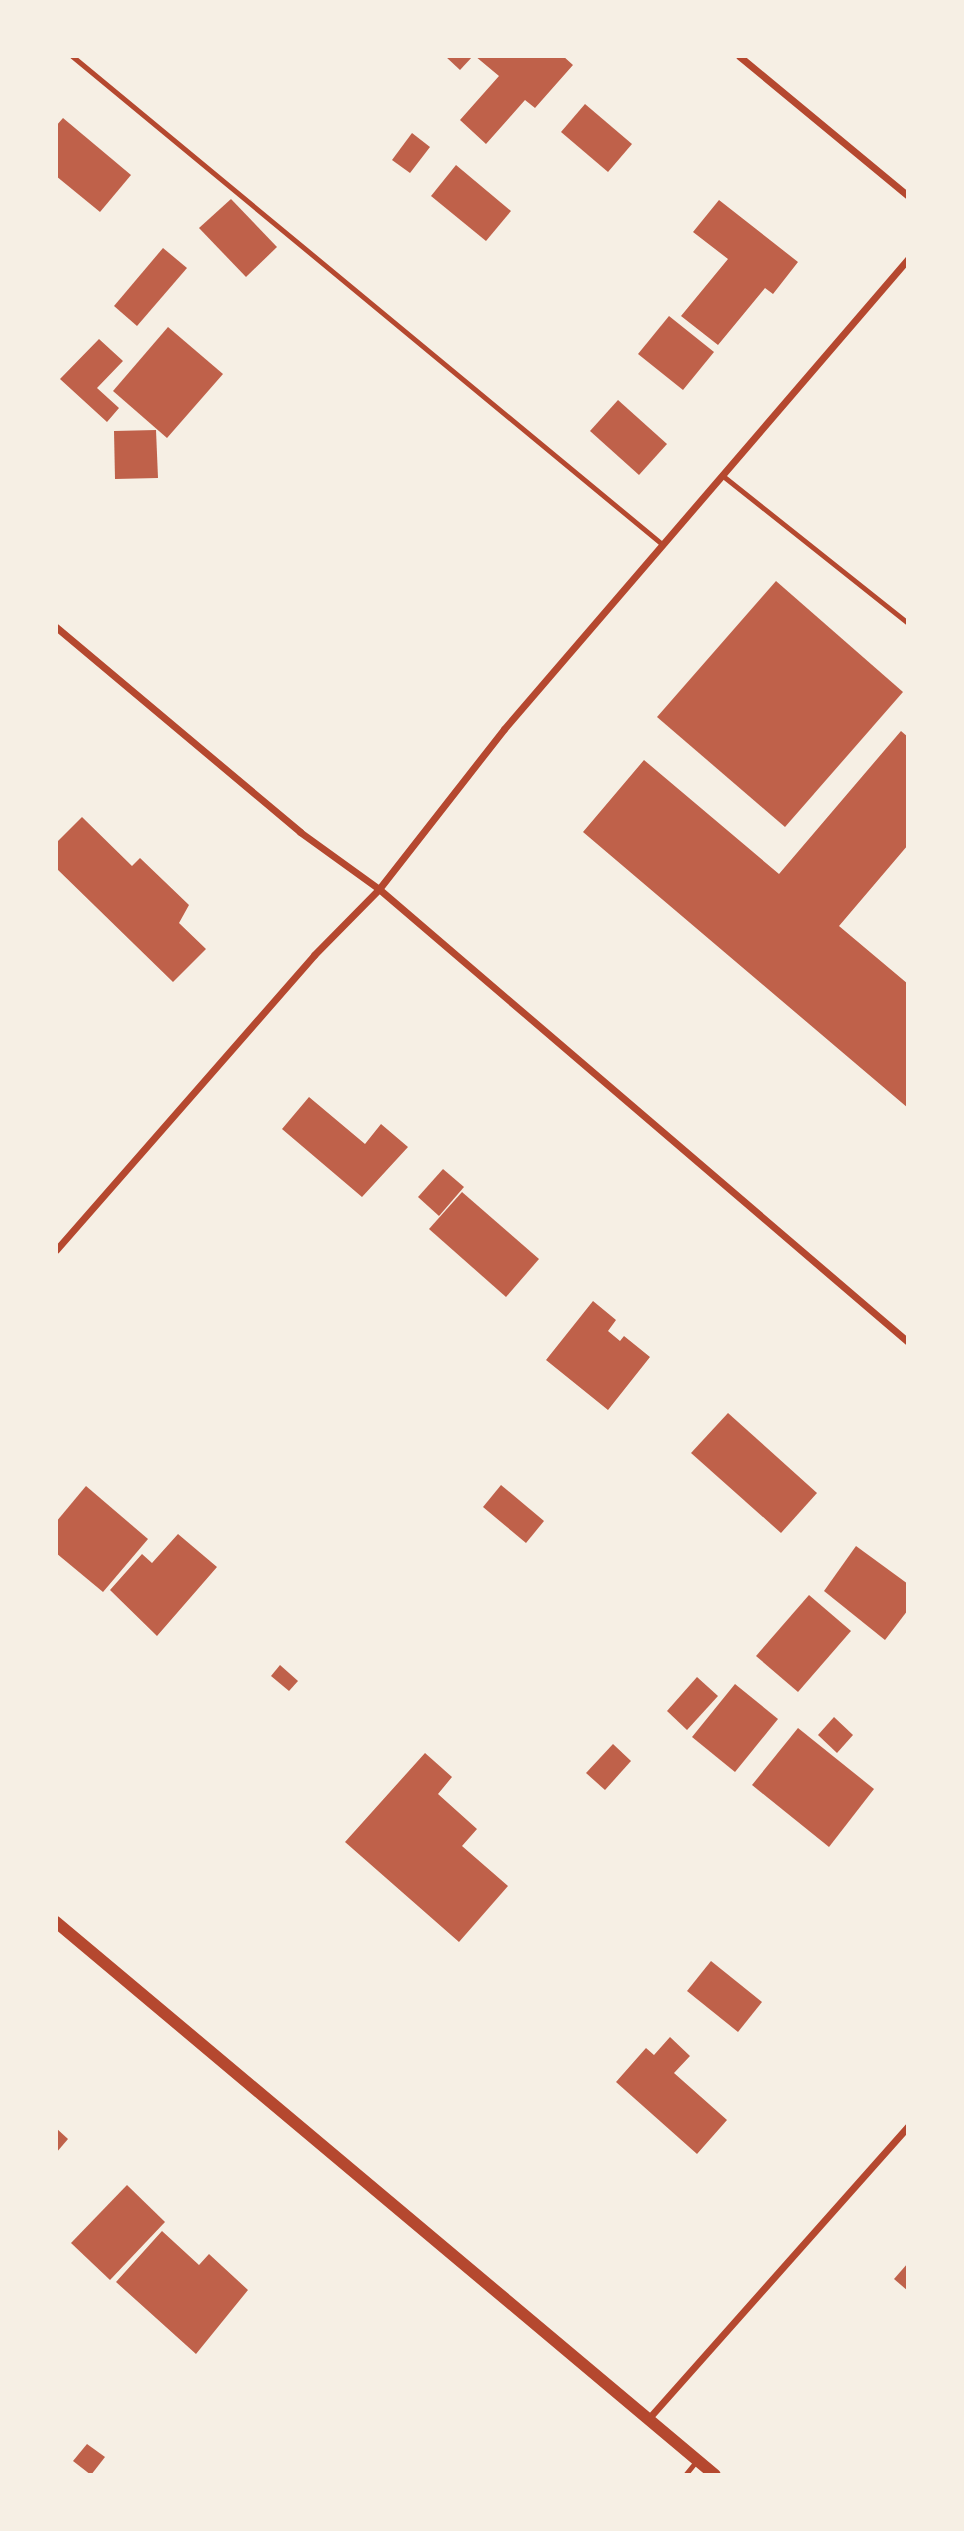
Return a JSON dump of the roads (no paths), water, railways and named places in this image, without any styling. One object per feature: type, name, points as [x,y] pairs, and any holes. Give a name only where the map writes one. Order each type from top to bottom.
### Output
[{"type":"street","points":[[739,56],[908,196]]},
{"type":"street","points":[[56,1250],[314,955],[379,889],[504,729],[908,259]]},
{"type":"street","points":[[56,626],[300,832],[379,889],[908,1342]]},
{"type":"street","points":[[56,1922],[715,2475]]},
{"type":"street","points":[[649,2418],[908,2126]]},
{"type":"lane","points":[[72,56],[663,545]]},
{"type":"lane","points":[[723,476],[908,623]]},
{"type":"lane","points":[[685,2475],[697,2460]]}]
